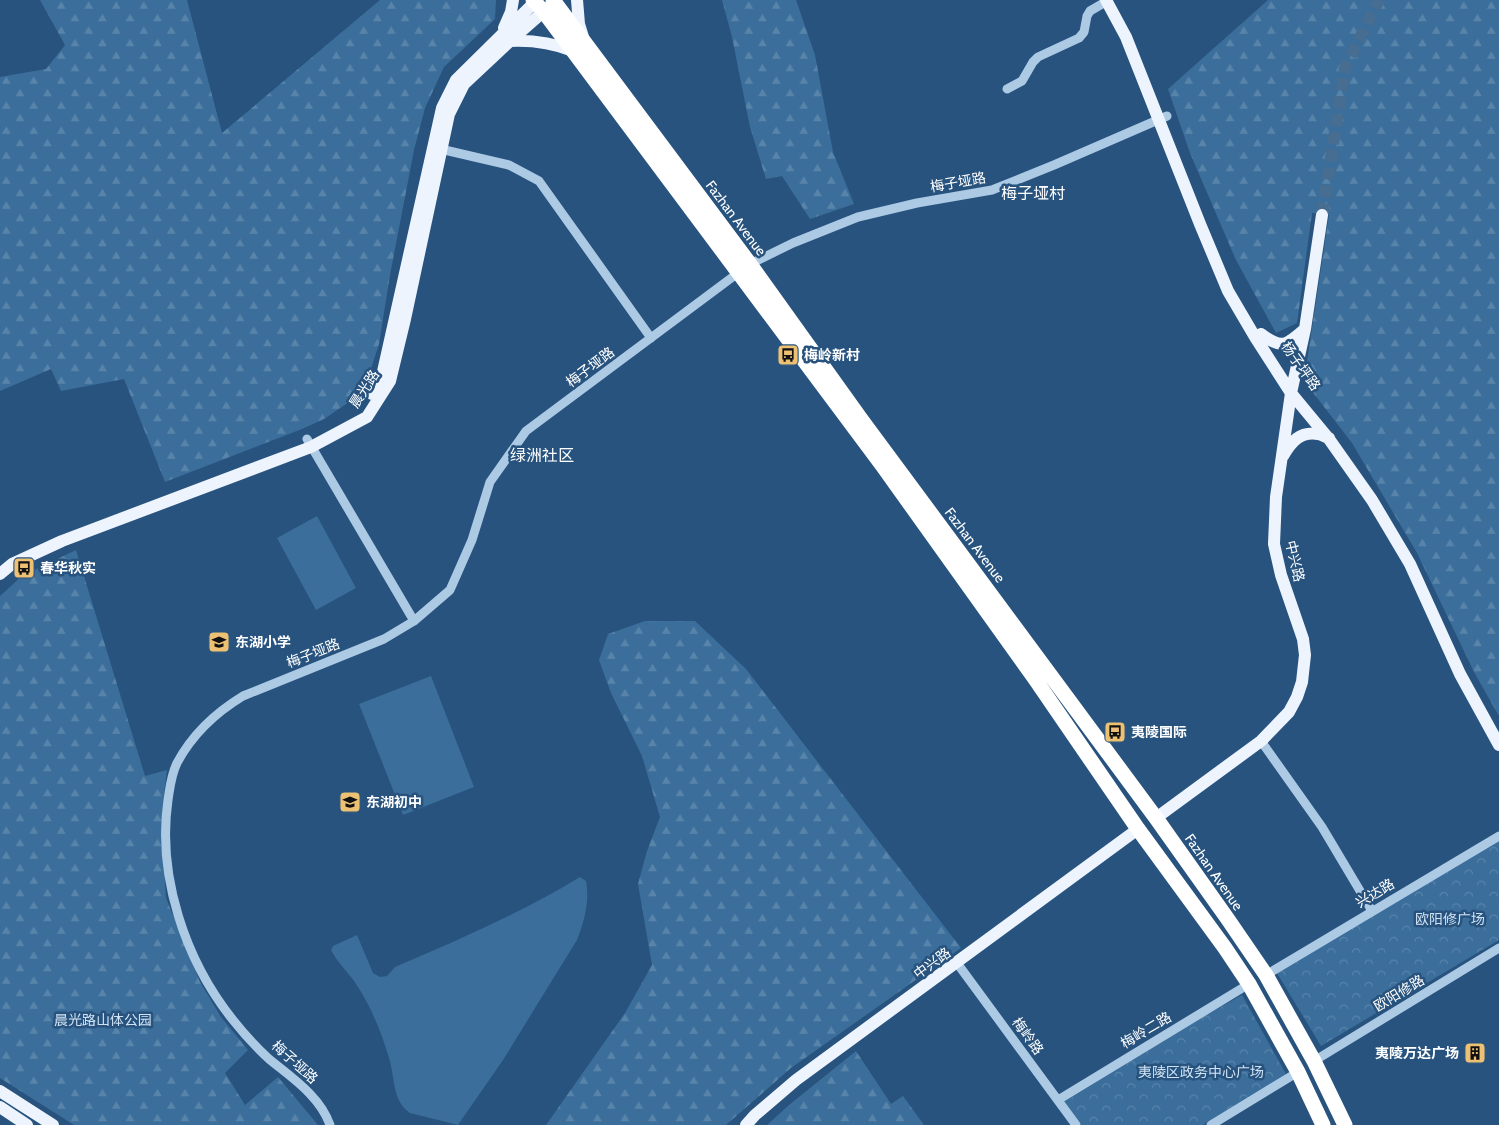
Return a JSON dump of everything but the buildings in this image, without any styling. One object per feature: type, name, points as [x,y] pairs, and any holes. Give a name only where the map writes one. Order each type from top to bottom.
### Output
[{"type":"highway","name":"Fazhan Avenue","points":[[545,2],[744,268],[855,411],[1156,818],[1266,975],[1314,1061],[1345,1125]]},
{"type":"highway","name":"Fazhan Avenue","points":[[744,268],[1035,678],[1138,829],[1224,948],[1248,984],[1298,1072],[1323,1125]]},
{"type":"main road","points":[[513,0],[505,39],[561,46],[578,45],[577,0]]},
{"type":"main road","name":"杨子坪路","points":[[1110,0],[1134,34],[1163,117],[1234,285],[1292,387],[1378,498],[1414,556],[1466,671],[1499,730]]},
{"type":"main road","name":"晨光路","points":[[0,574],[12,564],[62,541],[309,443],[367,417],[390,381],[406,319],[437,148],[449,114],[464,84],[505,39],[545,2]]},
{"type":"main road","points":[[1163,117],[1200,224],[1228,290],[1292,387]]},
{"type":"main road","name":"中兴路","points":[[1156,818],[1261,741],[1289,712],[1297,696],[1304,670],[1305,655],[1303,639],[1281,575],[1274,544],[1276,497],[1292,387],[1305,328],[1322,215]]},
{"type":"main road","points":[[1261,334],[1271,342],[1279,345],[1285,344],[1305,328]]},
{"type":"main road","points":[[1281,459],[1288,446],[1301,436],[1318,434],[1331,436]]},
{"type":"main road","name":"杨子坪路","points":[[1331,436],[1410,564],[1460,674],[1499,745]]},
{"type":"main road","name":"晨光路","points":[[0,566],[10,558],[60,535],[309,443]]},
{"type":"main road","name":"中兴路","points":[[746,1125],[796,1080],[1138,829]]},
{"type":"main road","points":[[0,1091],[53,1125]]},
{"type":"main road","points":[[0,1107],[27,1125]]},
{"type":"street","points":[[1007,89],[1022,81],[1038,57],[1079,38],[1084,32],[1087,16],[1090,11],[1110,0]]},
{"type":"street","name":"梅子垭路","points":[[330,1125],[324,1110],[315,1100],[261,1051],[232,1019],[213,992],[196,962],[179,919],[168,867],[166,815],[172,778],[177,764],[196,735],[209,720],[243,696],[384,639],[414,621],[450,590],[472,540],[490,482],[526,432],[744,268],[793,243],[858,217],[917,203],[992,190],[1054,166],[1163,117]]},
{"type":"street","points":[[437,148],[510,165],[539,181],[651,338]]},
{"type":"street","points":[[309,443],[414,621]]},
{"type":"street","points":[[1261,741],[1322,827],[1372,911]]},
{"type":"street","name":"兴达路","points":[[1266,975],[1499,836]]},
{"type":"street","name":"欧阳修路","points":[[1314,1061],[1499,948]]},
{"type":"street","name":"梅岭路","points":[[957,963],[1076,1125]]},
{"type":"street","name":"梅岭二路","points":[[1058,1100],[1248,984]]},
{"type":"street","points":[[1211,1125],[1298,1072]]},
{"type":"green space","points":[[40,0],[187,0],[222,133],[380,0],[496,0],[495,19],[444,67],[425,108],[414,150],[379,344],[370,372],[349,402],[324,419],[302,429],[165,482],[124,379],[61,391],[51,369],[0,391],[0,77],[46,69],[65,45]]},
{"type":"green space","points":[[722,0],[796,0],[815,55],[833,152],[854,204],[810,219],[782,176],[766,179],[750,127],[732,37]]},
{"type":"green space","points":[[1268,0],[1499,0],[1499,716],[1474,672],[1417,553],[1352,443],[1304,381],[1329,215],[1312,213],[1297,323],[1276,333],[1236,260],[1190,153],[1168,89]]},
{"type":"green space","points":[[317,516],[356,588],[316,610],[277,538]]},
{"type":"green space","name":"晨光路山体公园","points":[[76,550],[145,776],[167,770],[162,839],[166,898],[200,982],[221,1017],[248,1050],[225,1073],[245,1105],[278,1077],[318,1125],[74,1125],[0,1078],[0,596],[22,576]]},
{"type":"green space","points":[[645,621],[695,621],[746,669],[961,948],[791,1068],[726,1125],[546,1125],[625,1013],[652,965],[638,884],[647,851],[660,817],[642,756],[611,693],[599,660],[608,634]]},
{"type":"green space","points":[[431,676],[474,787],[403,815],[359,704]]},
{"type":"green space","name":"欧阳修广场","points":[[1499,838],[1499,940],[1321,1046],[1277,973]]},
{"type":"green space","points":[[580,877],[586,881],[587,904],[577,940],[503,1060],[458,1125],[410,1113],[404,1108],[397,1095],[389,1058],[374,1018],[360,990],[333,954],[331,950],[333,946],[357,935],[373,973],[380,977],[387,976],[395,967],[512,914]]},
{"type":"green space","name":"夷陵区政务中心广场","points":[[1242,995],[1286,1074],[1203,1125],[1081,1125],[1064,1102],[1194,1022]]},
{"type":"green space","points":[[856,1051],[891,1104],[903,1096],[924,1125],[767,1125],[789,1105]]},
{"type":"tunnel","points":[[1322,215],[1345,68],[1379,0]]},
{"type":"place","name":"梅岭新村","points":[[788,355]]},
{"type":"place","name":"春华秋实","points":[[24,568]]},
{"type":"place","name":"东湖小学","points":[[219,642]]},
{"type":"place","name":"夷陵国际","points":[[1115,732]]},
{"type":"place","name":"东湖初中","points":[[350,802]]},
{"type":"place","name":"夷陵万达广场","points":[[1475,1053]]},
{"type":"district","name":"梅子垭村","points":[[1033,193]]},
{"type":"district","name":"绿洲社区","points":[[542,455]]}]
